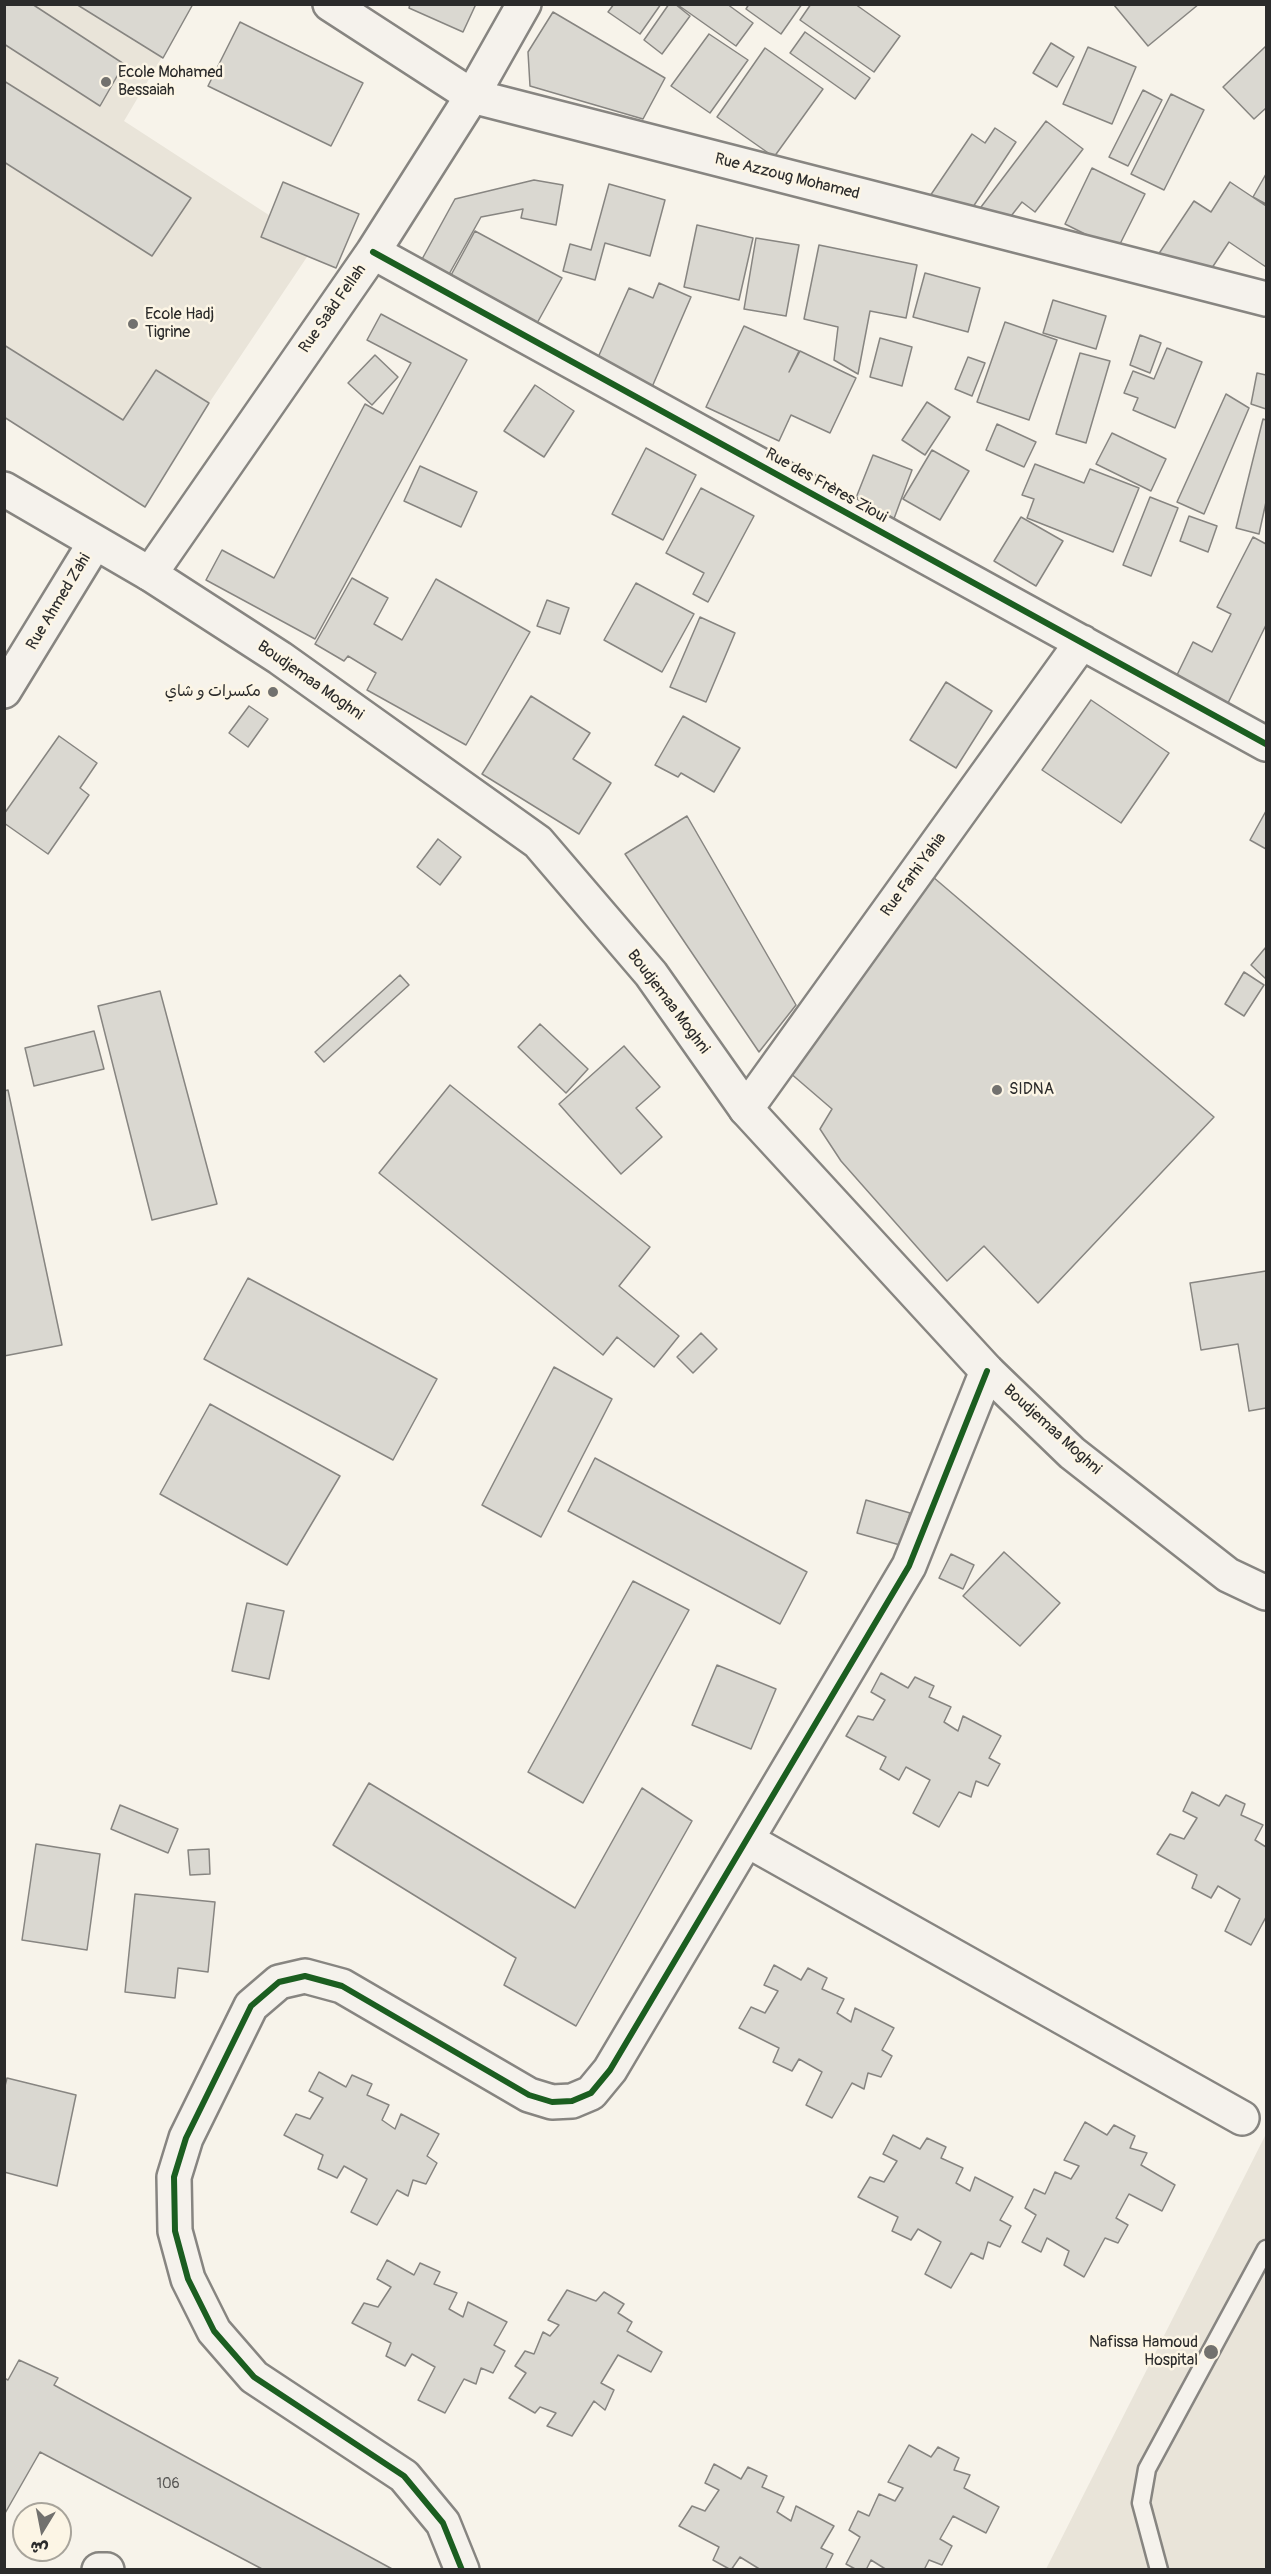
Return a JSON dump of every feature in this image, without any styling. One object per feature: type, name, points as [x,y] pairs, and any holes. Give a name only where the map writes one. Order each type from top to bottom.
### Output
[{"type":"street","name":"Rue Azzoug Mohamed","points":[[330,4],[472,96],[1266,299]]},
{"type":"street","name":"Rue Saâd Fellah","points":[[150,574],[373,252],[472,96],[524,4]]},
{"type":"street","name":"Rue des Frères Zioui","points":[[373,252],[1266,744]]},
{"type":"street","name":"Boudjemaa Moghni","points":[[4,489],[94,544],[150,574],[280,658],[538,842],[651,974],[746,1109],[987,1371],[1072,1453],[1228,1575],[1266,1593]]},
{"type":"street","name":"Rue Ahmed Zahi","points":[[4,691],[94,544]]},
{"type":"street","name":"Rue Farhi Yahia","points":[[746,1109],[1082,642]]},
{"type":"street","points":[[462,2570],[443,2523],[404,2476],[254,2377],[214,2331],[188,2278],[175,2231],[174,2177],[186,2138],[251,2006],[279,1982],[305,1976],[342,1986],[530,2095],[552,2102],[572,2101],[591,2093],[610,2070],[909,1566],[987,1371]]},
{"type":"street","points":[[747,1840],[1242,2118]]},
{"type":"street","points":[[99,2570],[107,2570]]},
{"type":"lane","points":[[1159,2570],[1141,2504],[1147,2469],[1266,2249]]},
{"type":"shaded area","name":"Ecole Hadj Tigrine","points":[[4,5],[193,5],[124,121],[315,245],[209,403],[145,507],[5,417]]},
{"type":"shaded area","name":"Nafissa Hamoud Hospital","points":[[1266,2134],[1266,2569],[1046,2569]]},
{"type":"building","points":[[4,4],[32,4],[124,64],[100,106],[4,44]]},
{"type":"building","points":[[76,4],[193,4],[163,58]]},
{"type":"building","points":[[410,4],[476,4],[463,32],[409,8]]},
{"type":"building","points":[[614,4],[661,4],[640,34],[608,12]]},
{"type":"building","points":[[669,4],[675,4],[690,16],[662,54],[644,40]]},
{"type":"building","points":[[727,4],[753,23],[736,46],[678,5]]},
{"type":"building","points":[[749,4],[802,4],[781,34],[746,9]]},
{"type":"building","points":[[811,4],[855,4],[900,36],[874,72],[800,20]]},
{"type":"building","points":[[1114,4],[1199,4],[1148,46]]},
{"type":"building","points":[[553,12],[665,78],[643,119],[530,86],[528,52]]},
{"type":"building","points":[[240,22],[363,83],[331,146],[208,86]]},
{"type":"building","points":[[805,32],[870,78],[855,99],[790,53]]},
{"type":"building","points":[[709,34],[748,60],[710,113],[671,86]]},
{"type":"building","points":[[1051,43],[1074,57],[1057,87],[1033,73]]},
{"type":"building","points":[[1266,46],[1266,108],[1254,119],[1223,87]]},
{"type":"building","points":[[1088,47],[1136,67],[1112,124],[1063,104]]},
{"type":"building","points":[[765,48],[823,89],[774,157],[717,117]]},
{"type":"building","points":[[4,81],[191,198],[152,256],[4,162]]},
{"type":"building","points":[[1143,90],[1162,100],[1128,166],[1109,157]]},
{"type":"building","points":[[1171,94],[1204,110],[1164,190],[1131,174]]},
{"type":"building","points":[[1046,121],[1083,149],[1035,212],[1022,202],[1001,229],[978,211]]},
{"type":"building","points":[[995,128],[1016,142],[965,219],[930,196],[972,134],[985,143]]},
{"type":"building","points":[[1092,168],[1145,194],[1117,250],[1065,224]]},
{"type":"building","points":[[1266,174],[1266,204],[1253,197]]},
{"type":"building","points":[[534,180],[563,185],[556,225],[521,218],[523,209],[481,217],[448,276],[421,261],[455,199]]},
{"type":"building","points":[[283,182],[359,214],[336,268],[261,237]]},
{"type":"building","points":[[1230,182],[1266,206],[1266,267],[1229,242],[1204,280],[1158,255],[1194,201],[1211,212]]},
{"type":"building","points":[[609,184],[665,200],[650,256],[605,243],[595,280],[563,271],[570,244],[591,250]]},
{"type":"building","points":[[697,225],[753,238],[739,300],[684,287]]},
{"type":"building","points":[[475,231],[562,278],[536,325],[450,277]]},
{"type":"building","points":[[756,238],[799,245],[786,316],[744,309]]},
{"type":"building","points":[[819,245],[917,265],[906,318],[870,311],[858,374],[834,360],[838,327],[804,319]]},
{"type":"building","points":[[925,273],[980,288],[968,332],[913,317]]},
{"type":"building","points":[[659,283],[691,297],[652,387],[596,362],[629,288],[653,298]]},
{"type":"building","points":[[1053,300],[1106,316],[1096,349],[1043,333]]},
{"type":"building","points":[[381,314],[467,360],[315,639],[206,580],[222,550],[274,578],[365,404],[383,414],[411,363],[367,340]]},
{"type":"building","points":[[1005,322],[1057,340],[1029,420],[977,402]]},
{"type":"building","points":[[744,326],[799,351],[789,372],[800,351],[856,378],[830,433],[791,415],[779,441],[706,407]]},
{"type":"building","points":[[1140,335],[1161,343],[1150,373],[1130,365]]},
{"type":"building","points":[[880,338],[912,347],[902,386],[870,377]]},
{"type":"building","points":[[4,345],[123,420],[156,370],[209,403],[145,507],[4,417]]},
{"type":"building","points":[[1167,348],[1202,362],[1175,428],[1133,410],[1138,398],[1124,393],[1133,371],[1154,379]]},
{"type":"building","points":[[1080,353],[1110,361],[1086,443],[1056,434]]},
{"type":"building","points":[[375,355],[398,377],[372,405],[348,383]]},
{"type":"building","points":[[968,357],[985,363],[972,396],[955,389]]},
{"type":"building","points":[[1257,373],[1266,375],[1266,409],[1251,404]]},
{"type":"building","points":[[535,385],[574,411],[544,457],[504,431]]},
{"type":"building","points":[[1226,394],[1249,408],[1204,514],[1177,502]]},
{"type":"building","points":[[927,402],[950,417],[925,455],[902,440]]},
{"type":"building","points":[[1263,419],[1266,420],[1266,502],[1259,534],[1236,528]]},
{"type":"building","points":[[997,424],[1036,442],[1024,467],[986,450]]},
{"type":"building","points":[[1112,433],[1166,459],[1151,491],[1096,464]]},
{"type":"building","points":[[646,448],[696,475],[663,540],[612,514]]},
{"type":"building","points":[[932,450],[969,471],[940,520],[903,499]]},
{"type":"building","points":[[873,455],[912,470],[892,524],[852,508]]},
{"type":"building","points":[[1035,464],[1084,483],[1090,469],[1139,488],[1113,552],[1027,518],[1034,499],[1022,495]]},
{"type":"building","points":[[420,466],[477,492],[461,527],[404,501]]},
{"type":"building","points":[[701,488],[754,516],[708,602],[693,594],[704,573],[666,553]]},
{"type":"building","points":[[1150,497],[1178,508],[1151,576],[1123,565]]},
{"type":"building","points":[[1189,516],[1217,526],[1208,552],[1180,541]]},
{"type":"building","points":[[1021,517],[1063,541],[1036,586],[994,561]]},
{"type":"building","points":[[1253,537],[1266,544],[1266,625],[1228,703],[1176,677],[1193,642],[1212,652],[1231,614],[1217,607]]},
{"type":"building","points":[[352,578],[388,598],[374,624],[402,640],[436,579],[530,632],[466,745],[367,690],[376,673],[348,656],[344,661],[315,644]]},
{"type":"building","points":[[636,583],[694,614],[662,672],[604,640]]},
{"type":"building","points":[[547,600],[569,608],[560,634],[537,626]]},
{"type":"building","points":[[700,617],[735,633],[706,702],[670,687]]},
{"type":"building","points":[[946,682],[992,711],[956,768],[910,740]]},
{"type":"building","points":[[531,696],[590,733],[573,759],[611,783],[579,834],[482,774]]},
{"type":"building","points":[[1091,700],[1169,753],[1121,823],[1042,770]]},
{"type":"building","points":[[249,706],[268,719],[248,747],[229,733]]},
{"type":"building","points":[[683,716],[740,748],[714,792],[681,773],[678,777],[655,765]]},
{"type":"building","points":[[59,736],[97,763],[80,788],[89,795],[48,854],[4,823],[4,814]]},
{"type":"building","points":[[1266,811],[1266,849],[1250,840]]},
{"type":"building","points":[[687,816],[796,1005],[759,1052],[625,854]]},
{"type":"building","points":[[438,839],[461,857],[440,885],[417,867]]},
{"type":"building","name":"SIDNA","points":[[933,877],[1214,1117],[1038,1303],[984,1246],[947,1281],[841,1161],[820,1129],[832,1109],[789,1072]]},
{"type":"building","points":[[1266,947],[1266,979],[1251,965]]},
{"type":"building","points":[[1244,972],[1264,985],[1244,1016],[1225,1004]]},
{"type":"building","points":[[400,975],[409,985],[324,1062],[315,1052]]},
{"type":"building","points":[[160,991],[217,1204],[152,1220],[98,1006]]},
{"type":"building","points":[[540,1024],[588,1069],[566,1093],[518,1047]]},
{"type":"building","points":[[94,1031],[104,1069],[34,1086],[25,1048]]},
{"type":"building","points":[[624,1046],[660,1087],[636,1108],[662,1137],[621,1174],[559,1104]]},
{"type":"building","points":[[450,1085],[650,1247],[619,1286],[679,1336],[654,1367],[617,1337],[603,1355],[379,1173]]},
{"type":"building","points":[[8,1090],[62,1345],[4,1356],[4,1091]]},
{"type":"building","points":[[1266,1271],[1266,1408],[1249,1411],[1238,1344],[1201,1350],[1190,1283]]},
{"type":"building","points":[[248,1278],[437,1379],[393,1460],[204,1359]]},
{"type":"building","points":[[701,1333],[717,1349],[693,1373],[677,1357]]},
{"type":"building","points":[[554,1367],[612,1399],[541,1537],[482,1505]]},
{"type":"building","points":[[210,1404],[340,1476],[287,1565],[160,1494]]},
{"type":"building","points":[[595,1458],[807,1572],[780,1624],[568,1511]]},
{"type":"building","points":[[866,1500],[910,1513],[900,1545],[857,1533]]},
{"type":"building","points":[[1004,1552],[1060,1603],[1020,1646],[963,1596]]},
{"type":"building","points":[[951,1554],[974,1565],[963,1589],[939,1578]]},
{"type":"building","points":[[633,1581],[689,1610],[583,1803],[528,1772]]},
{"type":"building","points":[[247,1603],[284,1611],[269,1679],[232,1671]]},
{"type":"building","points":[[717,1665],[776,1689],[751,1749],[692,1725]]},
{"type":"building","points":[[881,1673],[908,1688],[915,1677],[934,1686],[929,1697],[951,1707],[944,1722],[958,1731],[963,1716],[1001,1736],[989,1758],[1000,1764],[988,1786],[976,1781],[971,1797],[959,1792],[939,1827],[913,1813],[930,1780],[906,1767],[899,1780],[880,1769],[886,1757],[846,1736],[858,1716],[873,1720],[885,1700],[871,1692]]},
{"type":"building","points":[[369,1783],[575,1908],[642,1788],[692,1821],[576,2026],[504,1985],[516,1958],[333,1845]]},
{"type":"building","points":[[1192,1792],[1219,1806],[1226,1795],[1245,1804],[1241,1815],[1263,1825],[1255,1840],[1266,1847],[1266,1917],[1251,1945],[1225,1931],[1240,1899],[1218,1886],[1211,1898],[1192,1888],[1197,1875],[1157,1854],[1170,1834],[1184,1839],[1197,1818],[1183,1811]]},
{"type":"building","points":[[120,1805],[178,1829],[168,1853],[111,1829]]},
{"type":"building","points":[[36,1844],[100,1854],[87,1950],[22,1940]]},
{"type":"building","points":[[209,1849],[210,1874],[190,1875],[188,1850]]},
{"type":"building","points":[[135,1894],[215,1902],[208,1972],[178,1968],[175,1998],[125,1992]]},
{"type":"building","points":[[774,1965],[801,1980],[808,1968],[827,1978],[822,1989],[844,1999],[837,2013],[851,2022],[855,2008],[894,2028],[882,2050],[892,2056],[881,2077],[868,2073],[864,2089],[852,2083],[832,2118],[806,2105],[822,2072],[799,2059],[792,2071],[773,2062],[779,2048],[739,2028],[751,2007],[765,2013],[778,1991],[764,1985]]},
{"type":"building","points":[[319,2072],[346,2087],[352,2075],[372,2084],[367,2095],[389,2105],[382,2120],[395,2129],[401,2114],[439,2134],[427,2156],[437,2163],[426,2184],[413,2180],[408,2196],[397,2190],[377,2225],[351,2212],[367,2179],[344,2166],[337,2178],[318,2169],[323,2155],[284,2135],[296,2114],[310,2119],[323,2098],[309,2091]]},
{"type":"building","points":[[7,2078],[76,2095],[57,2186],[4,2172],[4,2090]]},
{"type":"building","points":[[1085,2122],[1107,2135],[1114,2125],[1135,2136],[1130,2148],[1147,2153],[1141,2165],[1175,2185],[1162,2211],[1129,2194],[1116,2218],[1128,2225],[1118,2243],[1105,2238],[1084,2277],[1064,2265],[1069,2251],[1047,2238],[1041,2252],[1022,2242],[1036,2215],[1025,2208],[1034,2189],[1045,2194],[1055,2172],[1071,2179],[1079,2166],[1064,2160]]},
{"type":"building","points":[[893,2135],[920,2149],[927,2138],[946,2147],[941,2158],[963,2168],[956,2183],[970,2191],[975,2177],[1013,2197],[1000,2220],[1011,2226],[1000,2247],[988,2242],[983,2259],[971,2253],[951,2288],[925,2274],[941,2242],[918,2229],[911,2240],[892,2231],[898,2217],[858,2197],[870,2177],[884,2182],[897,2161],[883,2154]]},
{"type":"building","points":[[387,2260],[414,2275],[420,2263],[440,2272],[434,2284],[457,2293],[449,2309],[463,2317],[468,2302],[507,2322],[494,2345],[505,2351],[493,2373],[481,2368],[476,2384],[464,2379],[445,2413],[418,2400],[435,2367],[412,2354],[405,2366],[386,2356],[391,2343],[352,2323],[364,2303],[378,2307],[391,2287],[377,2279]]},
{"type":"building","points":[[567,2290],[596,2301],[604,2292],[624,2304],[618,2313],[632,2322],[627,2331],[662,2352],[651,2372],[618,2355],[601,2383],[614,2390],[605,2410],[594,2401],[572,2436],[547,2426],[556,2413],[540,2407],[535,2413],[509,2398],[526,2373],[515,2366],[525,2351],[534,2354],[543,2332],[550,2336],[559,2325],[548,2320]]},
{"type":"building","points":[[19,2360],[58,2378],[54,2385],[394,2570],[264,2570],[40,2452],[4,2515],[4,2378],[8,2380]]},
{"type":"building","points":[[909,2445],[931,2457],[938,2447],[959,2458],[954,2470],[970,2475],[964,2488],[999,2507],[986,2533],[953,2516],[940,2539],[952,2546],[942,2565],[929,2560],[924,2570],[887,2570],[871,2560],[866,2570],[857,2570],[846,2564],[860,2537],[849,2530],[858,2511],[869,2516],[879,2494],[895,2501],[903,2488],[888,2482]]},
{"type":"building","points":[[714,2464],[741,2479],[748,2467],[767,2476],[762,2487],[784,2497],[777,2512],[791,2521],[796,2506],[834,2526],[821,2548],[833,2554],[825,2570],[761,2570],[740,2557],[731,2570],[713,2560],[719,2547],[679,2526],[692,2506],[705,2511],[719,2490],[705,2483]]},
{"type":"cycle path","points":[[373,252],[1266,744]]},
{"type":"cycle path","points":[[462,2570],[443,2523],[404,2476],[254,2377],[214,2331],[188,2279],[175,2231],[174,2177],[186,2138],[251,2006],[279,1982],[305,1976],[342,1986],[529,2095],[552,2102],[572,2101],[591,2093],[610,2070],[909,1566],[987,1371]]},
{"type":"place","name":"Ecole Mohamed Bessaiah","points":[[106,82]]},
{"type":"place","name":"Ecole Hadj Tigrine","points":[[133,324]]},
{"type":"place","name":"مكسرات و شاي","points":[[273,692]]},
{"type":"place","name":"SIDNA","points":[[997,1090]]},
{"type":"place","name":"Nafissa Hamoud Hospital","points":[[1211,2352]]}]
